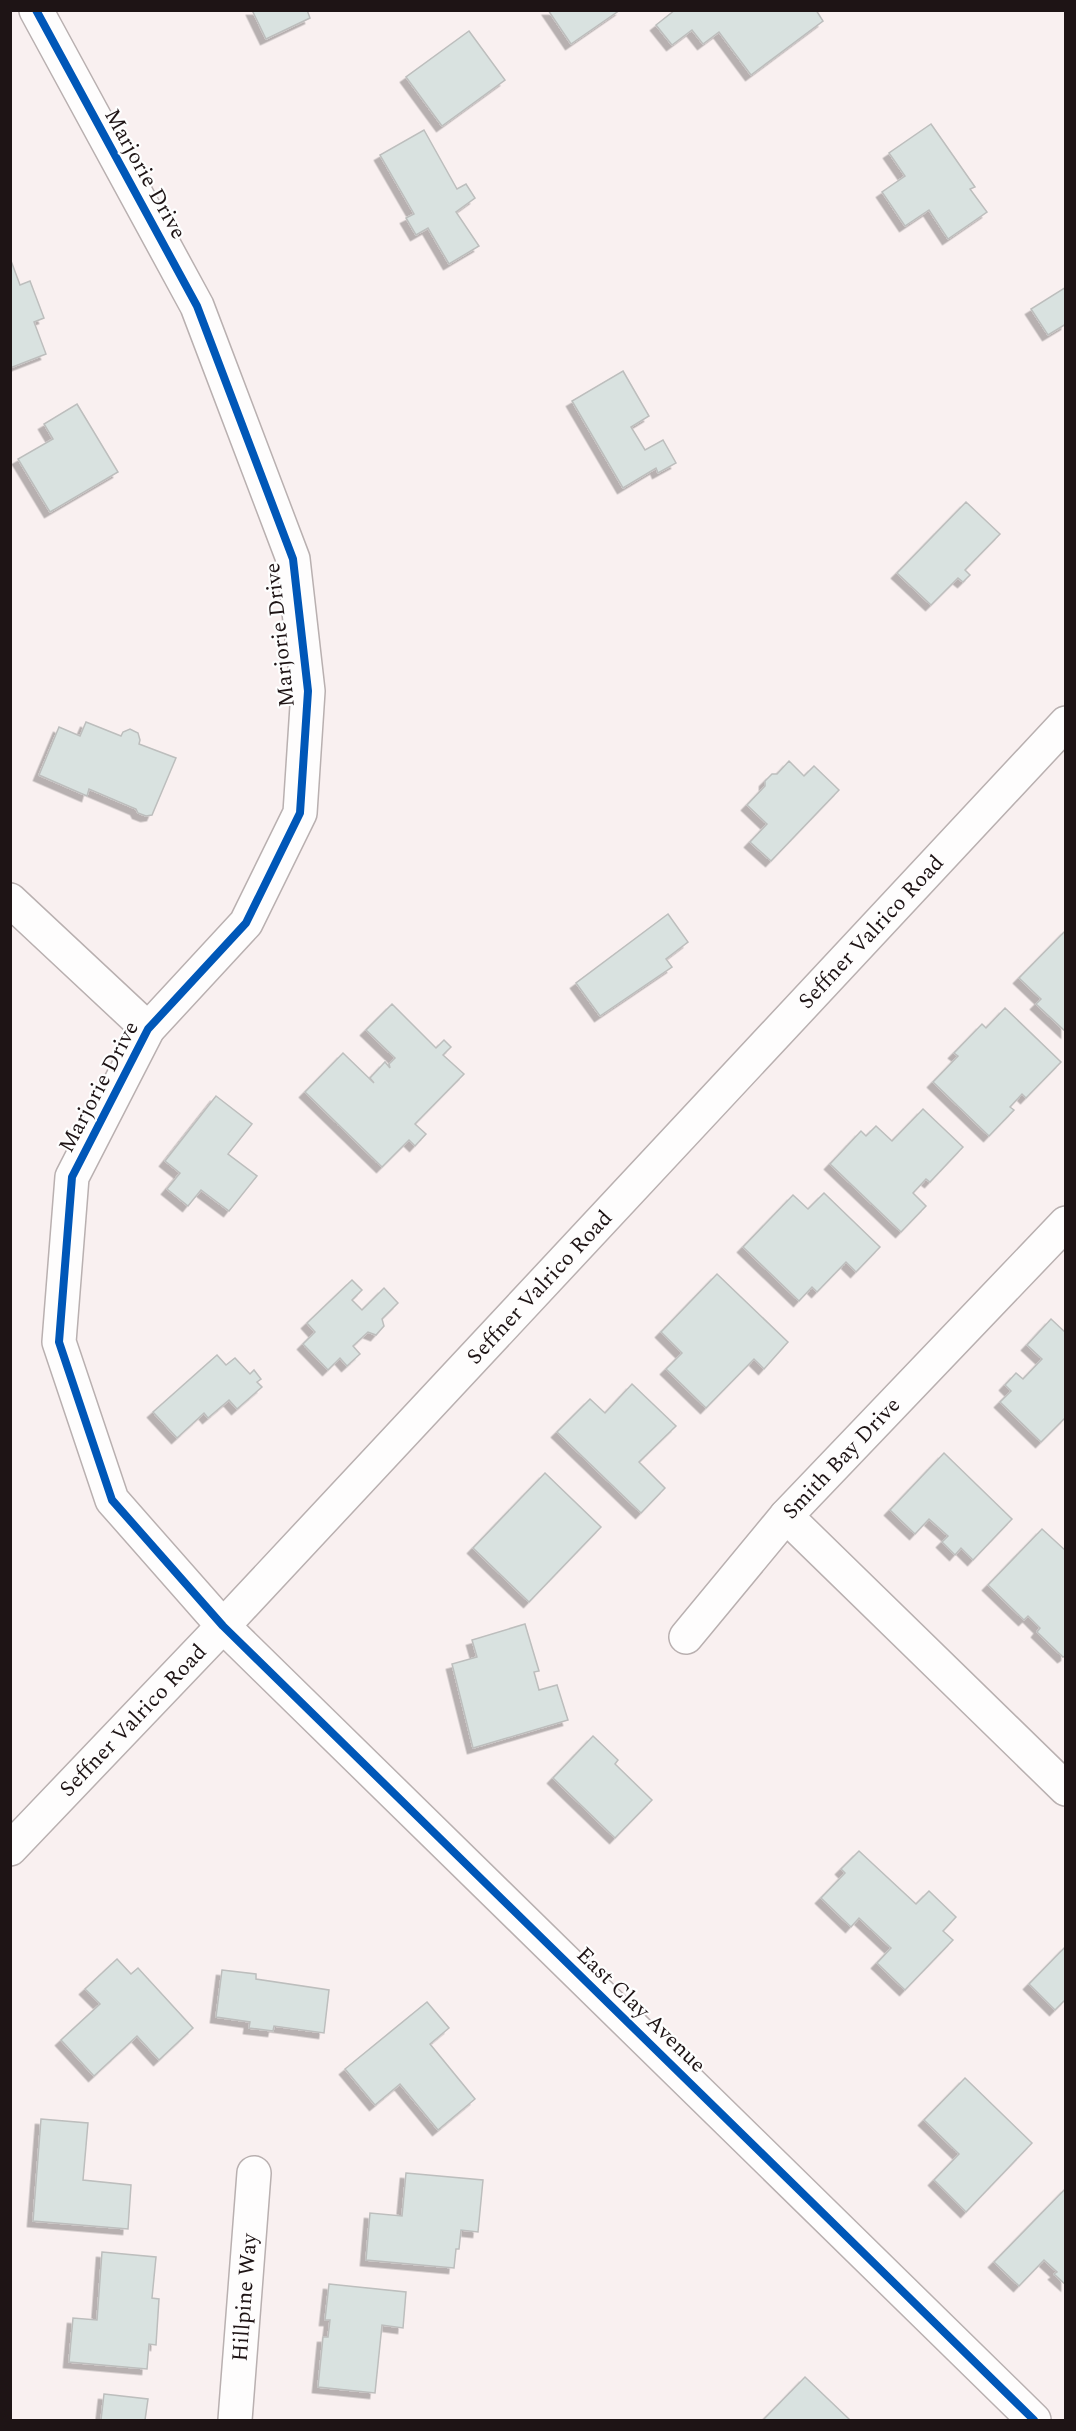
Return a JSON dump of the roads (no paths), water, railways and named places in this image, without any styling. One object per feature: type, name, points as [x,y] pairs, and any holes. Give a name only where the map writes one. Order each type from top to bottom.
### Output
[{"type":"street","name":"Marjorie Drive","points":[[36,10],[197,306],[293,559],[308,691],[300,813],[246,923],[148,1029],[72,1177],[59,1342],[112,1500],[223,1626]]},
{"type":"street","name":"Seffner Valrico Road","points":[[10,1849],[223,1626],[1065,723]]},
{"type":"street","points":[[10,900],[148,1029]]},
{"type":"street","name":"Smith Bay Drive","points":[[1065,1223],[786,1516],[1065,1789]]},
{"type":"street","points":[[686,1637],[786,1516]]},
{"type":"street","name":"East Clay Avenue","points":[[223,1626],[1034,2421]]},
{"type":"street","name":"Hillpine Way","points":[[235,2421],[254,2173]]}]
